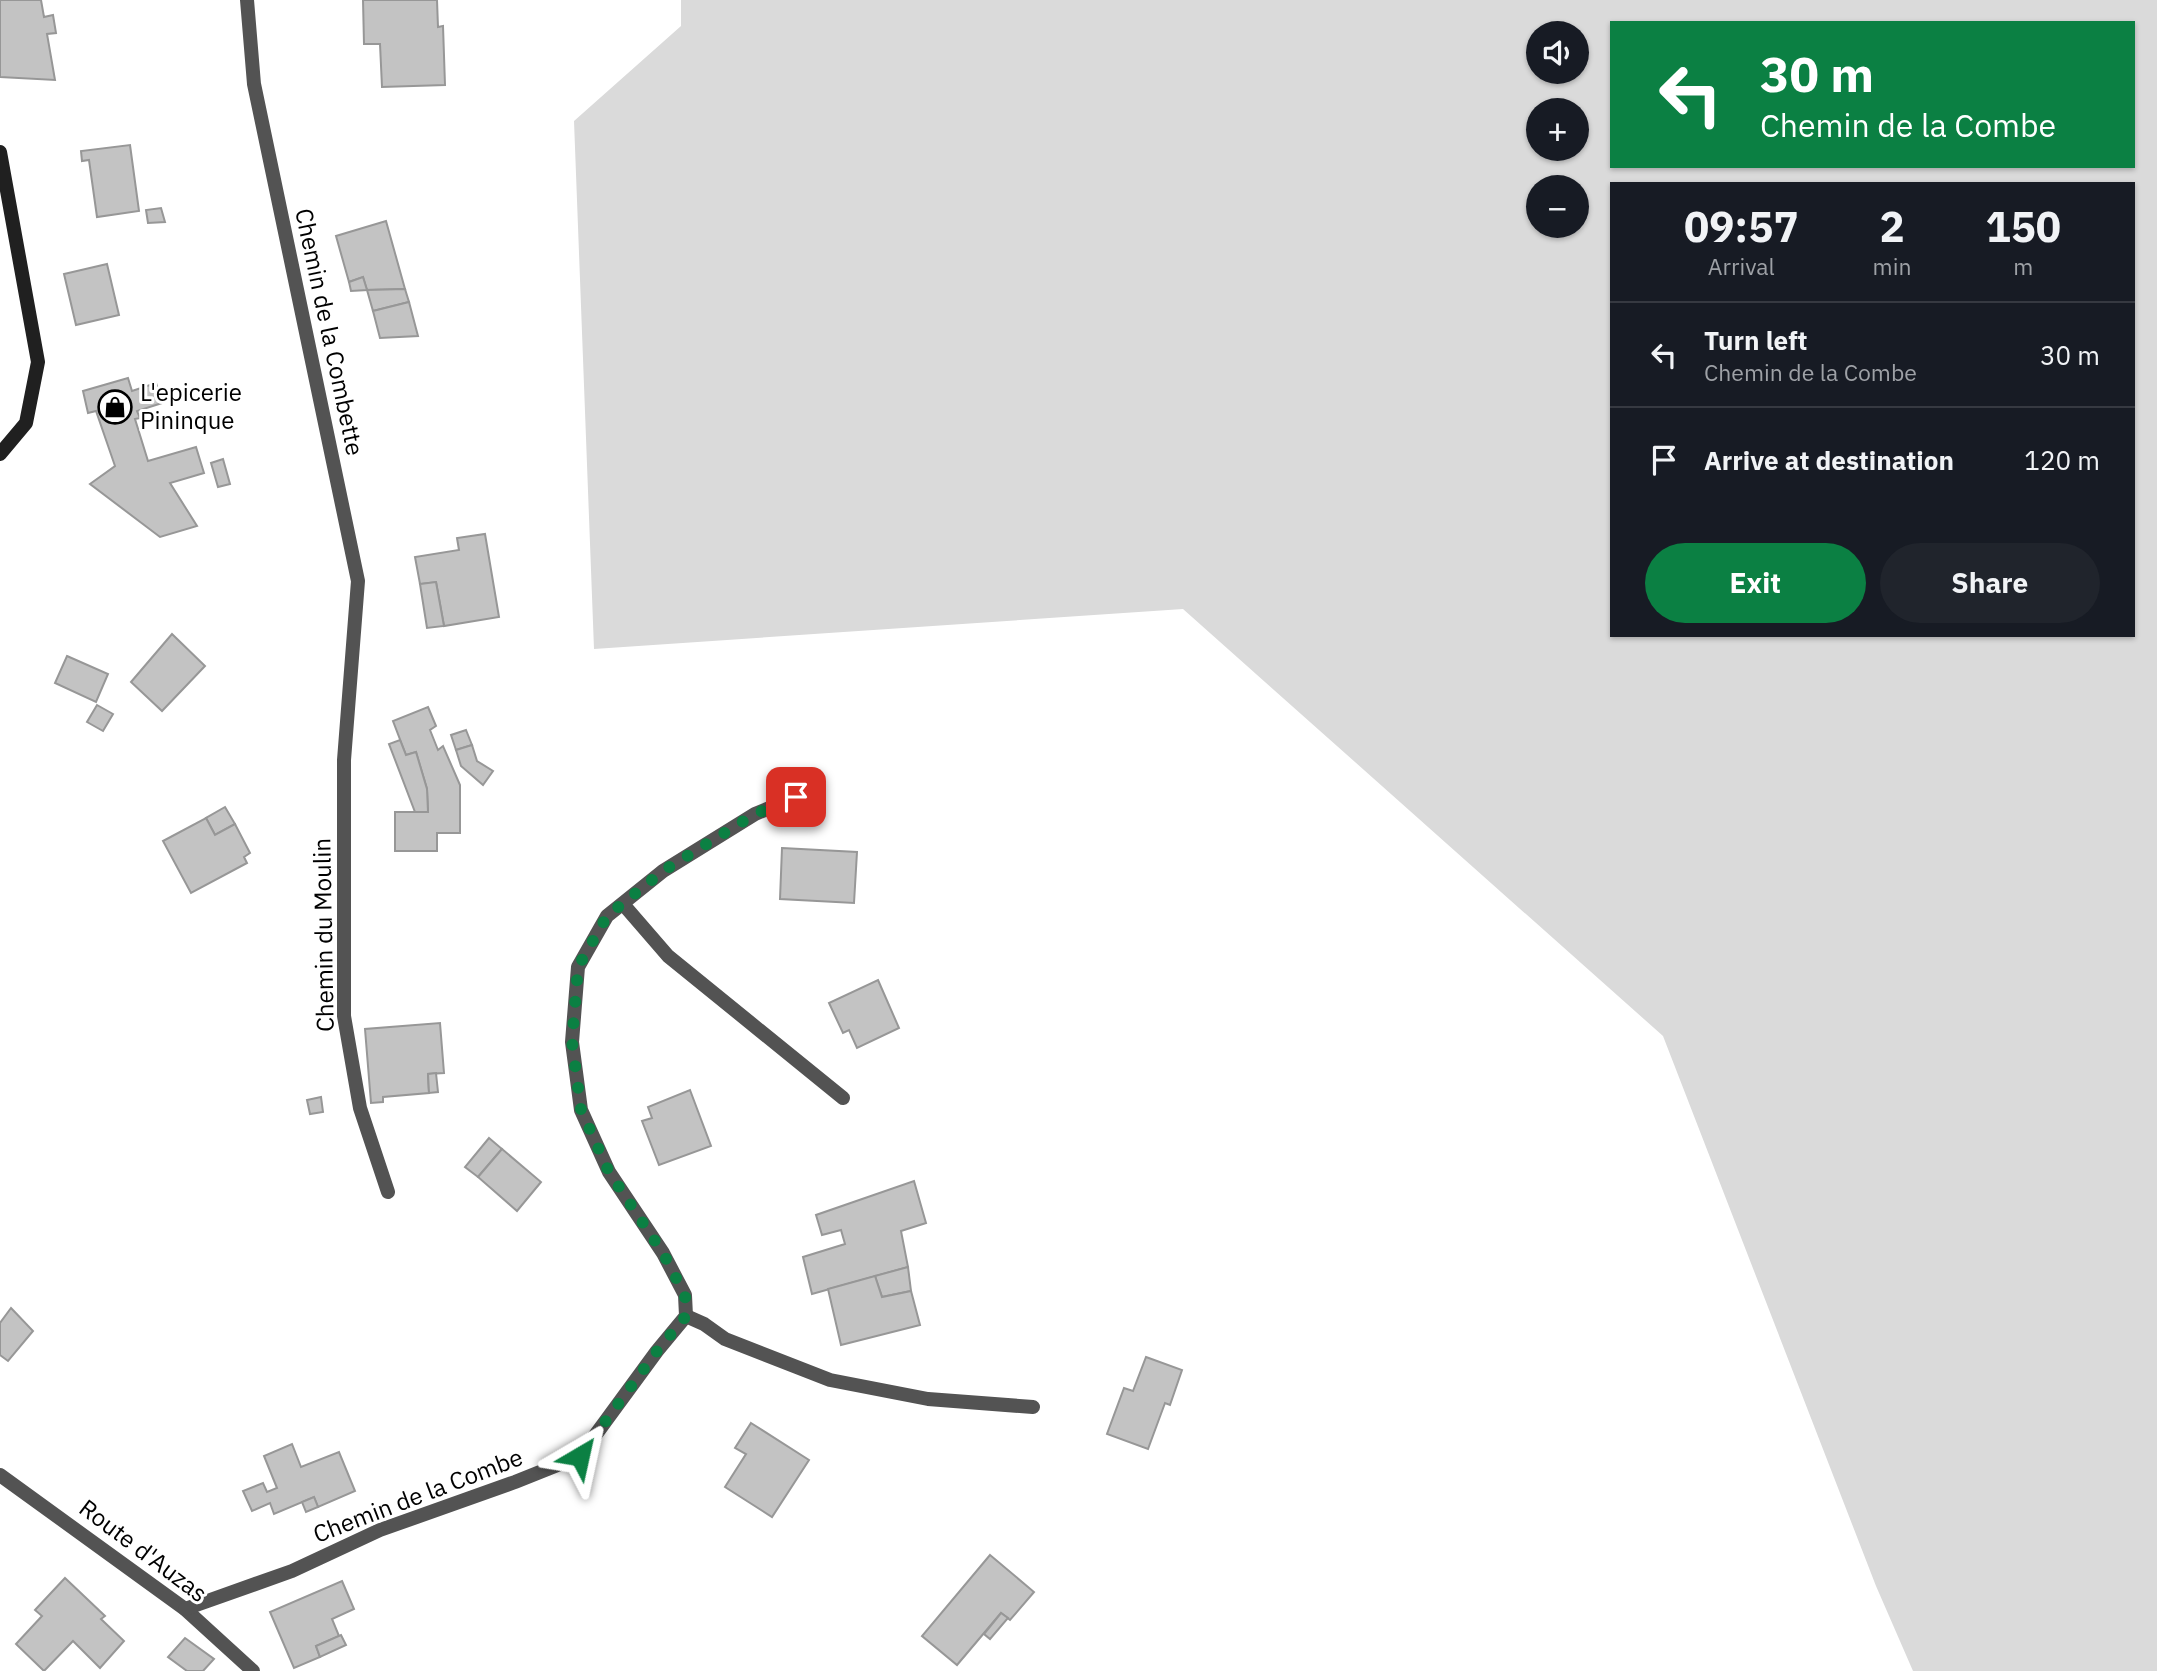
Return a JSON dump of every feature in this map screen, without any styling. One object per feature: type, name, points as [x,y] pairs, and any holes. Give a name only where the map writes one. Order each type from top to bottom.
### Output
[{"type":"main road","points":[[0,152],[38,362],[26,423],[0,454]]},
{"type":"street","name":"Chemin de la Combette","points":[[247,0],[254,84],[358,580],[351,672]]},
{"type":"street","name":"Chemin du Moulin","points":[[351,672],[344,760],[344,1016],[360,1108],[388,1192]]},
{"type":"street","points":[[796,797],[755,814],[720,835],[663,871],[607,916],[578,967],[572,1042],[581,1110],[609,1172],[663,1253],[685,1295],[686,1316],[704,1324],[725,1339],[830,1380],[928,1399],[1033,1407]]},
{"type":"street","points":[[623,904],[668,956],[843,1098]]},
{"type":"street","name":"Chemin de la Combe","points":[[185,1609],[292,1571],[380,1530],[580,1456],[686,1316]]},
{"type":"street","name":"Route d'Auzas","points":[[0,1475],[185,1609],[253,1671]]},
{"type":"shaded area","points":[[681,0],[2157,0],[2157,1671],[1913,1671],[1876,1586],[1663,1036],[1183,609],[594,649],[574,121],[681,26]]},
{"type":"building","points":[[0,0],[41,0],[44,17],[53,15],[56,33],[47,34],[55,80],[0,77]]},
{"type":"building","points":[[363,0],[437,0],[438,27],[443,26],[445,85],[382,87],[380,44],[364,44]]},
{"type":"building","points":[[130,145],[139,211],[97,217],[89,160],[82,161],[81,151]]},
{"type":"building","points":[[161,208],[165,222],[148,223],[146,210]]},
{"type":"building","points":[[386,221],[405,289],[367,290],[363,277],[349,282],[336,236]]},
{"type":"building","points":[[107,264],[119,315],[76,325],[64,274]]},
{"type":"building","points":[[363,277],[367,290],[351,291],[349,282]]},
{"type":"building","points":[[405,289],[409,302],[373,311],[367,290]]},
{"type":"building","points":[[409,302],[418,336],[380,338],[373,311]]},
{"type":"building","points":[[128,378],[132,391],[156,383],[162,403],[137,411],[140,418],[135,419],[148,461],[196,447],[204,473],[170,483],[197,526],[160,537],[90,484],[115,466],[96,411],[88,413],[83,391]]},
{"type":"building","points":[[223,459],[230,484],[218,487],[211,463]]},
{"type":"building","points":[[485,534],[499,617],[444,626],[436,582],[420,584],[415,557],[459,550],[457,538]]},
{"type":"building","points":[[436,582],[444,626],[427,628],[420,584]]},
{"type":"building","points":[[172,634],[205,666],[162,711],[131,682]]},
{"type":"building","points":[[67,656],[108,674],[96,702],[55,683]]},
{"type":"building","points":[[97,705],[113,714],[103,731],[87,722]]},
{"type":"building","points":[[428,707],[436,726],[430,730],[438,750],[443,746],[460,785],[460,833],[437,833],[437,851],[395,851],[395,812],[428,812],[427,789],[416,752],[406,755],[393,721]]},
{"type":"building","points":[[466,730],[472,745],[456,750],[451,735]]},
{"type":"building","points":[[400,740],[406,755],[416,752],[427,789],[428,812],[415,812],[389,744]]},
{"type":"building","points":[[472,745],[477,761],[493,771],[483,785],[461,766],[456,750]]},
{"type":"building","points":[[225,807],[235,824],[215,835],[206,818]]},
{"type":"building","points":[[206,818],[215,835],[235,824],[250,853],[244,857],[247,863],[191,893],[163,841]]},
{"type":"building","points":[[782,848],[857,852],[854,903],[780,899]]},
{"type":"building","points":[[878,980],[899,1028],[857,1048],[849,1030],[843,1033],[829,1003]]},
{"type":"building","points":[[440,1023],[444,1073],[428,1074],[429,1093],[383,1097],[383,1102],[371,1103],[365,1029]]},
{"type":"building","points":[[436,1073],[438,1092],[429,1093],[428,1074]]},
{"type":"building","points":[[690,1090],[711,1146],[659,1165],[642,1121],[652,1118],[648,1107]]},
{"type":"building","points":[[321,1097],[323,1112],[310,1114],[307,1100]]},
{"type":"building","points":[[489,1138],[502,1149],[478,1177],[465,1167]]},
{"type":"building","points":[[502,1149],[541,1182],[517,1211],[478,1177]]},
{"type":"building","points":[[914,1181],[926,1223],[901,1231],[908,1267],[812,1294],[803,1257],[845,1244],[841,1230],[822,1235],[816,1215]]},
{"type":"building","points":[[908,1267],[911,1291],[882,1297],[875,1276]]},
{"type":"building","points":[[875,1276],[882,1297],[911,1291],[920,1325],[841,1345],[828,1289]]},
{"type":"building","points":[[11,1308],[33,1331],[8,1361],[0,1355],[0,1323]]},
{"type":"building","points":[[1146,1357],[1182,1370],[1170,1405],[1165,1403],[1148,1449],[1107,1434],[1124,1388],[1133,1391]]},
{"type":"building","points":[[751,1423],[809,1460],[772,1517],[725,1487],[746,1454],[735,1448]]},
{"type":"building","points":[[292,1444],[301,1467],[339,1452],[355,1491],[318,1507],[314,1497],[274,1514],[270,1503],[252,1511],[243,1491],[263,1483],[267,1492],[277,1488],[264,1456]]},
{"type":"building","points":[[314,1497],[318,1507],[306,1512],[302,1502]]},
{"type":"building","points":[[990,1555],[1034,1592],[1010,1620],[1001,1613],[957,1665],[922,1636]]},
{"type":"building","points":[[65,1578],[105,1616],[101,1619],[124,1641],[100,1668],[73,1641],[44,1671],[16,1644],[42,1616],[35,1610]]},
{"type":"building","points":[[342,1581],[354,1609],[332,1619],[339,1636],[316,1646],[320,1657],[294,1668],[270,1612]]},
{"type":"building","points":[[1001,1613],[1008,1618],[990,1639],[984,1634]]},
{"type":"building","points":[[341,1635],[346,1645],[320,1657],[316,1646]]},
{"type":"building","points":[[185,1638],[214,1659],[203,1671],[187,1671],[168,1657]]},
{"type":"place","name":"L'epicerie Pininque","points":[[115,407]]},
{"type":"route","points":[[580,1456],[686,1316],[685,1295],[663,1253],[609,1172],[581,1110],[572,1042],[578,967],[607,916],[663,871],[755,814],[796,797]]}]
